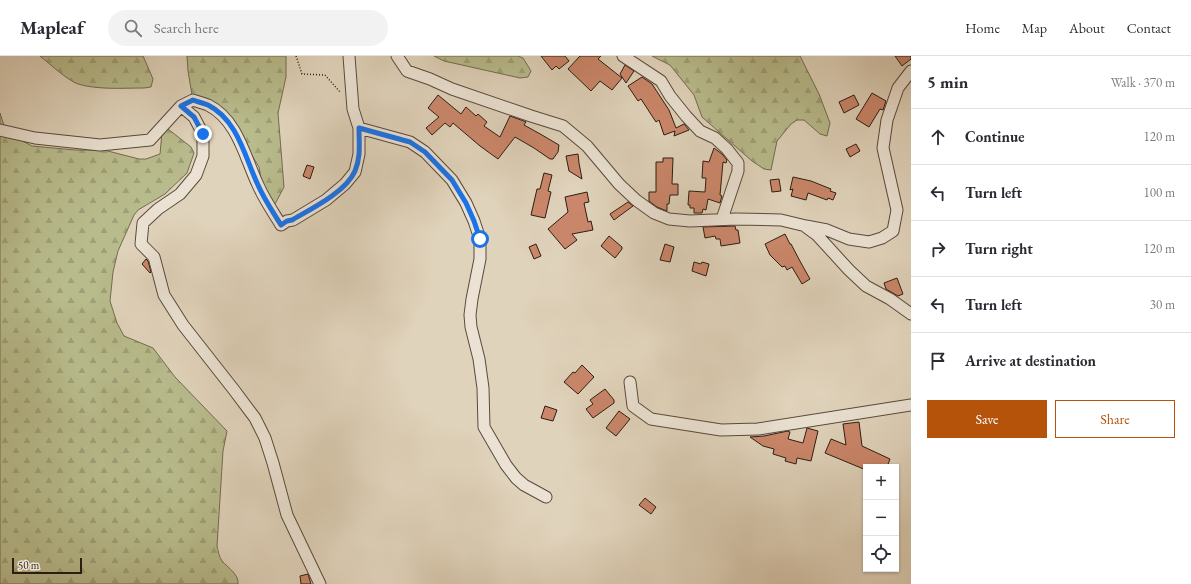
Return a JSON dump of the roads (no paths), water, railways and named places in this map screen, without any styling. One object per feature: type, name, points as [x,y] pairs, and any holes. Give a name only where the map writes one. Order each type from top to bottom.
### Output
[{"type":"street","points":[[0,130],[35,138],[100,145],[150,140],[181,106],[193,100],[208,105],[222,115],[231,126],[243,148],[258,186],[281,225],[326,200],[345,184],[354,172],[359,154],[359,128],[354,109],[349,56]]},
{"type":"street","points":[[397,56],[407,71],[452,89],[563,126],[587,146],[619,184],[636,200],[654,213],[669,219],[690,221],[722,219],[781,220],[827,230],[849,239],[868,242],[882,238],[893,230],[897,210],[884,148],[886,120],[898,88],[911,70]]},
{"type":"street","points":[[623,56],[661,81],[670,96],[700,131],[715,138],[738,163],[738,172],[722,219]]},
{"type":"street","points":[[181,106],[194,117],[203,134],[203,156],[196,175],[180,194],[158,209],[143,224],[141,244],[154,257],[164,296],[179,319],[255,418],[273,463],[287,515],[320,584]]},
{"type":"street","points":[[359,128],[410,142],[425,152],[452,180],[466,203],[480,239],[480,259],[470,315],[483,388],[484,427],[506,465],[516,478],[524,485],[546,497]]},
{"type":"street","points":[[806,226],[817,235],[866,286],[890,299],[911,314]]},
{"type":"street","points":[[630,382],[633,406],[651,419],[721,430],[758,429],[911,405]]}]
